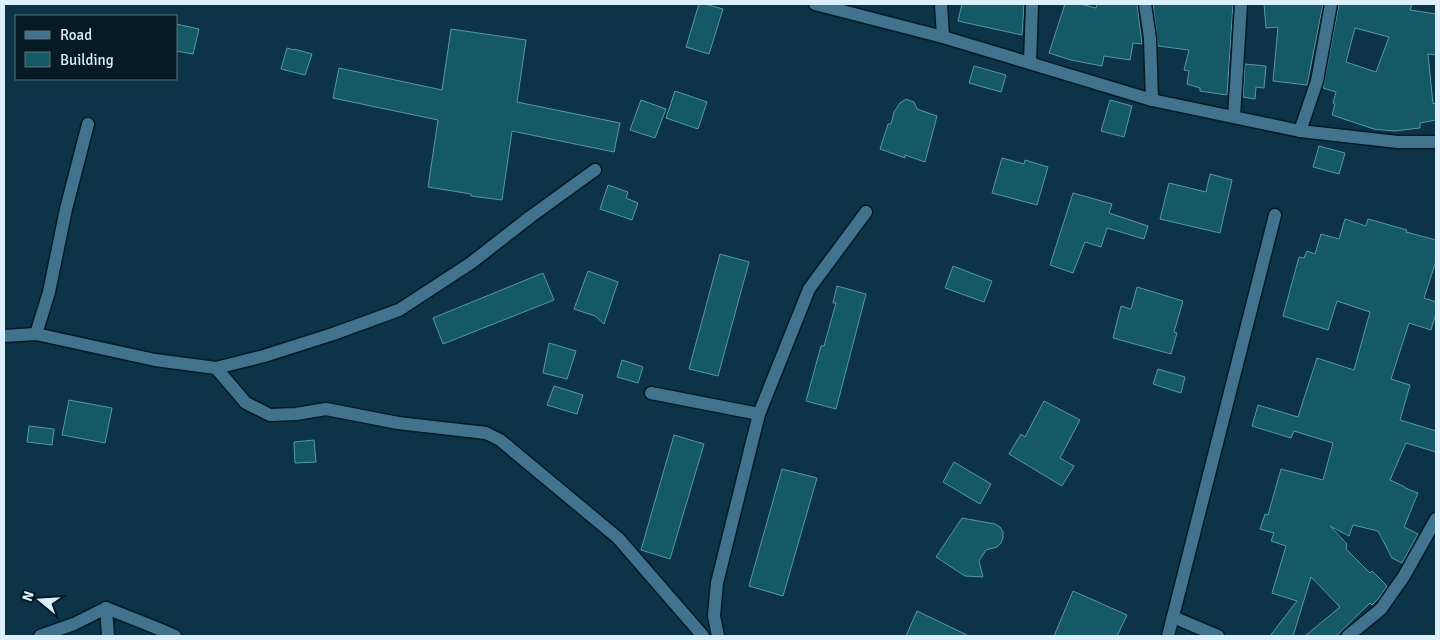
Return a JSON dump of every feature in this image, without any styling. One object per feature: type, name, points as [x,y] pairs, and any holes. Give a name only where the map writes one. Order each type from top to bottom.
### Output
[{"type":"street","points":[[815,4],[943,37],[1152,100],[1300,130],[1398,142],[1436,142]]},
{"type":"street","points":[[941,4],[943,37]]},
{"type":"street","points":[[1030,63],[1032,4]]},
{"type":"street","points":[[1145,4],[1150,38],[1152,100]]},
{"type":"street","points":[[1234,117],[1241,4]]},
{"type":"street","points":[[1300,130],[1317,81],[1331,4]]},
{"type":"street","points":[[36,334],[48,292],[66,209],[88,124]]},
{"type":"street","points":[[4,336],[36,334],[155,360],[216,368],[264,356],[399,310],[470,264],[530,217],[595,170]]},
{"type":"street","points":[[718,636],[714,616],[717,583],[759,414],[809,289],[866,212]]},
{"type":"street","points":[[1168,636],[1275,215]]},
{"type":"street","points":[[216,368],[246,403],[270,415],[296,414],[326,409],[398,423],[486,433],[500,440],[618,538],[703,636]]},
{"type":"street","points":[[651,393],[759,414]]},
{"type":"street","points":[[1348,636],[1381,609],[1404,576],[1436,519]]},
{"type":"street","points":[[106,608],[108,636]]},
{"type":"street","points":[[40,636],[74,624],[106,608],[175,636]]},
{"type":"street","points":[[1173,618],[1218,636]]},
{"type":"building","points":[[699,4],[723,9],[709,54],[686,47]]},
{"type":"building","points":[[962,4],[1024,4],[1022,35],[958,21]]},
{"type":"building","points":[[1065,4],[1080,4],[1096,8],[1097,4],[1137,4],[1142,44],[1133,43],[1130,60],[1104,56],[1102,66],[1071,60],[1049,53]]},
{"type":"building","points":[[1153,4],[1233,4],[1227,95],[1200,91],[1200,88],[1187,84],[1189,71],[1184,70],[1189,50],[1158,46]]},
{"type":"building","points":[[1264,4],[1323,4],[1307,85],[1273,81],[1278,27],[1266,28]]},
{"type":"building","points":[[1339,4],[1412,4],[1410,10],[1436,14],[1436,55],[1428,54],[1433,104],[1436,103],[1436,120],[1420,123],[1420,128],[1394,131],[1374,129],[1332,115],[1336,92],[1323,88]],"holes":[[[1355,28],[1389,37],[1376,72],[1346,62]]]},
{"type":"building","points":[[178,24],[199,29],[193,54],[178,51]]},
{"type":"building","points":[[451,29],[526,40],[517,102],[620,123],[614,152],[512,131],[502,200],[428,187],[438,120],[333,98],[339,68],[442,90]]},
{"type":"building","points":[[287,48],[312,54],[305,75],[281,69]]},
{"type":"building","points":[[1245,64],[1266,66],[1264,88],[1256,87],[1255,99],[1243,97]]},
{"type":"building","points":[[974,66],[1006,75],[1001,92],[969,83]]},
{"type":"building","points":[[675,91],[707,102],[698,129],[666,118]]},
{"type":"building","points":[[906,99],[914,102],[917,109],[937,116],[925,162],[905,155],[905,158],[880,149],[894,112],[900,103]]},
{"type":"building","points":[[641,100],[666,109],[655,138],[630,130]]},
{"type":"building","points":[[1110,100],[1132,106],[1124,137],[1101,131]]},
{"type":"building","points":[[1319,146],[1345,153],[1339,174],[1313,167]]},
{"type":"building","points":[[1002,158],[1024,164],[1025,160],[1048,167],[1037,205],[992,193]]},
{"type":"building","points":[[1210,174],[1232,180],[1220,233],[1160,219],[1169,183],[1206,192]]},
{"type":"building","points":[[608,185],[628,192],[626,198],[638,203],[632,220],[600,209]]},
{"type":"building","points":[[1073,193],[1112,204],[1109,213],[1148,226],[1144,239],[1107,228],[1101,247],[1085,242],[1073,273],[1050,265]]},
{"type":"building","points":[[1345,219],[1366,226],[1368,219],[1436,240],[1436,261],[1424,298],[1436,302],[1436,313],[1431,330],[1409,323],[1391,379],[1410,385],[1400,420],[1436,431],[1436,452],[1406,443],[1390,480],[1418,493],[1404,527],[1418,534],[1402,563],[1392,558],[1378,531],[1353,525],[1349,536],[1330,526],[1347,544],[1346,549],[1370,573],[1372,571],[1387,586],[1379,598],[1372,605],[1370,603],[1336,636],[1305,636],[1340,607],[1311,577],[1293,636],[1270,636],[1297,601],[1272,593],[1286,546],[1271,541],[1274,533],[1260,529],[1265,514],[1268,515],[1281,469],[1323,480],[1333,443],[1294,431],[1291,438],[1252,426],[1258,405],[1298,417],[1317,358],[1354,370],[1370,312],[1337,301],[1328,330],[1283,316],[1299,257],[1304,258],[1307,251],[1315,254],[1321,234],[1339,239]]},
{"type":"building","points":[[720,254],[749,262],[718,376],[689,369]]},
{"type":"building","points":[[953,266],[992,281],[984,302],[945,288]]},
{"type":"building","points":[[588,271],[618,282],[604,324],[595,316],[574,309]]},
{"type":"building","points":[[543,273],[554,300],[443,344],[433,318]]},
{"type":"building","points":[[837,286],[866,294],[836,409],[806,401],[821,346],[824,346],[836,303],[833,303]]},
{"type":"building","points":[[1137,287],[1183,301],[1174,332],[1177,333],[1171,354],[1113,338],[1121,306],[1131,309]]},
{"type":"building","points":[[549,343],[576,351],[567,379],[543,373]]},
{"type":"building","points":[[622,360],[643,367],[638,383],[617,377]]},
{"type":"building","points":[[1158,369],[1185,377],[1181,393],[1153,384]]},
{"type":"building","points":[[554,386],[583,395],[577,414],[547,405]]},
{"type":"building","points":[[69,400],[112,408],[105,443],[62,435]]},
{"type":"building","points":[[1044,401],[1080,420],[1060,458],[1074,466],[1062,486],[1009,454],[1021,434],[1025,437]]},
{"type":"building","points":[[29,426],[54,429],[52,445],[27,442]]},
{"type":"building","points":[[674,435],[704,444],[670,559],[641,550]]},
{"type":"building","points":[[314,440],[316,462],[295,463],[294,442]]},
{"type":"building","points":[[954,462],[991,484],[980,504],[943,482]]},
{"type":"building","points":[[782,469],[817,478],[783,596],[749,586]]},
{"type":"building","points":[[962,518],[995,524],[1003,532],[1001,543],[997,547],[986,550],[979,561],[983,577],[965,576],[936,557]]},
{"type":"building","points":[[1073,591],[1127,615],[1117,636],[1054,636]]},
{"type":"building","points":[[917,611],[969,636],[906,636]]}]
